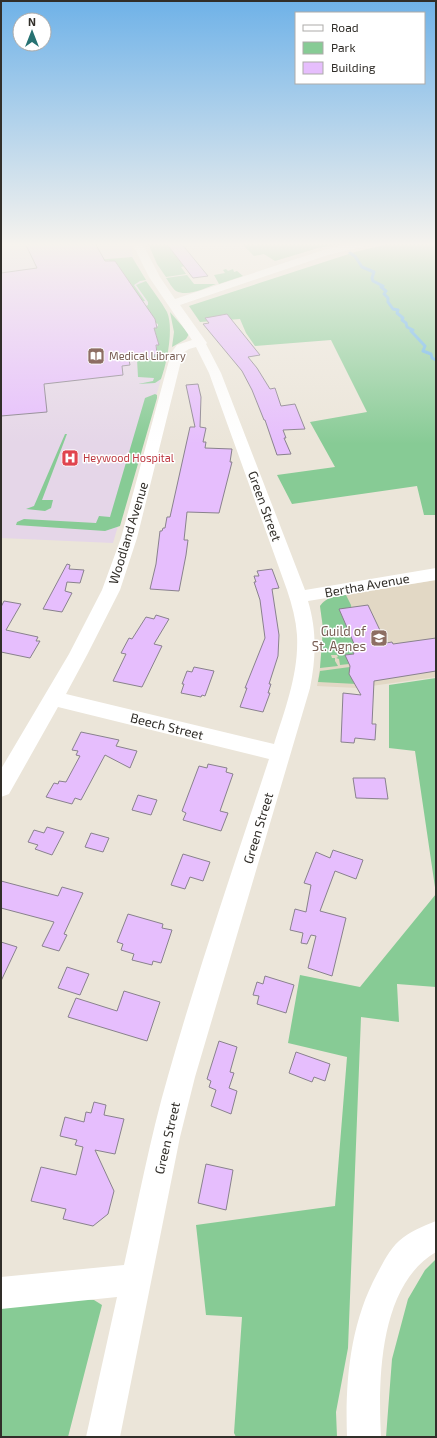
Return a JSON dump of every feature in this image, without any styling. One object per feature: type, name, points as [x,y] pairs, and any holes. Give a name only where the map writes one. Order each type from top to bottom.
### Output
[{"type":"street","name":"Green Street","points":[[103,1437],[166,1137],[193,1035],[281,754],[298,698],[306,664],[306,626],[298,597],[215,373],[201,343],[179,310]]},
{"type":"street","name":"Woodland Avenue","points":[[1,788],[78,655],[105,602],[121,563],[177,353],[179,349],[184,346],[201,343]]},
{"type":"street","name":"Bertha Avenue","points":[[298,597],[436,574]]},
{"type":"street","name":"Beech Street","points":[[53,698],[281,754]]},
{"type":"street","points":[[364,1437],[364,1394],[367,1364],[371,1336],[378,1310],[397,1269],[409,1253],[422,1242],[436,1236]]},
{"type":"street","points":[[1,1293],[136,1279]]},
{"type":"shaded area","name":"Heywood Hospital","points":[[1,310],[160,310],[169,325],[160,368],[161,379],[113,543],[1,538]]},
{"type":"shaded area","name":"Guild of St. Agnes","points":[[436,580],[436,677],[357,688],[317,686],[323,648],[323,628],[320,606],[324,601],[334,597]]},
{"type":"green space","points":[[146,310],[166,310],[169,319],[170,336],[161,379],[155,383],[138,384],[153,381],[154,378],[138,377],[137,359],[154,358],[154,355],[157,354],[157,345],[159,345],[154,328],[158,326]]},
{"type":"green space","points":[[192,310],[436,310],[436,515],[424,515],[417,486],[292,504],[277,475],[335,467],[310,422],[367,412],[331,340],[255,346],[246,333],[240,319],[200,322]]},
{"type":"green space","points":[[170,312],[189,334],[186,339],[172,347],[174,332]]},
{"type":"green space","points":[[155,394],[157,395],[157,398],[120,526],[105,531],[16,525],[17,522],[24,519],[96,523],[99,516],[110,517],[145,398]]},
{"type":"green space","points":[[65,434],[67,434],[42,500],[53,500],[51,508],[45,511],[26,509],[34,506]]},
{"type":"green space","points":[[346,595],[351,605],[355,646],[351,647],[354,654],[345,655],[349,664],[340,665],[339,659],[336,658],[338,657],[337,655],[331,655],[332,658],[335,658],[338,666],[320,668],[323,628],[320,606],[328,599]]},
{"type":"green space","points":[[350,667],[357,684],[318,682],[320,671]]},
{"type":"green space","points":[[436,678],[436,894],[415,751],[389,748],[389,685]]},
{"type":"green space","points":[[436,894],[436,987],[397,984],[399,1022],[361,1017],[348,1348],[336,1412],[337,1437],[236,1437],[234,1433],[242,1317],[206,1315],[196,1225],[335,1206],[347,1057],[288,1043],[300,975],[360,987]]},
{"type":"green space","points":[[436,1259],[436,1437],[386,1437],[392,1359],[408,1299],[425,1270]]},
{"type":"green space","points":[[70,1298],[94,1300],[102,1305],[68,1437],[1,1437],[1,1305]]},
{"type":"building","points":[[1,310],[149,310],[155,319],[157,328],[154,328],[159,345],[156,345],[157,354],[154,355],[155,358],[129,360],[130,365],[122,366],[123,375],[44,384],[47,412],[1,416]]},
{"type":"building","points":[[227,314],[260,355],[248,357],[270,389],[275,388],[281,406],[295,404],[305,429],[283,430],[286,438],[284,438],[291,454],[277,455],[265,420],[242,371],[203,324],[209,323],[205,318]]},
{"type":"building","points":[[198,384],[201,397],[200,427],[206,428],[203,442],[206,442],[205,448],[232,449],[230,462],[232,462],[219,513],[187,512],[184,540],[188,540],[179,591],[150,589],[156,564],[160,531],[165,528],[167,517],[170,517],[190,427],[195,427],[186,385]]},
{"type":"building","points":[[67,564],[70,565],[69,569],[84,570],[80,583],[67,582],[65,591],[72,593],[62,612],[43,609]]},
{"type":"building","points":[[272,569],[279,588],[272,589],[279,635],[278,656],[269,684],[271,684],[268,693],[270,693],[263,712],[240,707],[247,688],[245,688],[265,638],[260,600],[254,582],[256,582],[254,576],[259,576],[257,571]]},
{"type":"building","points":[[4,601],[21,604],[6,630],[38,637],[36,641],[40,641],[30,658],[1,652],[1,607]]},
{"type":"building","points":[[368,605],[386,643],[392,642],[393,644],[436,638],[436,671],[374,681],[372,724],[376,724],[375,740],[355,738],[354,743],[341,742],[343,693],[361,695],[349,674],[350,666],[345,655],[354,654],[350,647],[355,646],[339,609]]},
{"type":"building","points":[[156,615],[169,619],[154,644],[162,646],[142,687],[113,681],[126,654],[121,653],[129,638],[132,639],[146,617],[154,619]]},
{"type":"building","points":[[194,667],[214,671],[205,696],[202,695],[201,697],[181,693],[184,684],[182,684],[187,671],[192,672]]},
{"type":"building","points":[[81,732],[119,740],[116,746],[137,751],[130,768],[105,755],[81,800],[75,798],[72,804],[46,797],[54,783],[58,784],[59,781],[66,782],[80,756],[76,755],[78,751],[72,750]]},
{"type":"building","points":[[208,764],[227,768],[226,772],[233,774],[220,811],[228,813],[221,831],[183,820],[186,813],[182,811],[199,766],[207,768]]},
{"type":"building","points":[[353,778],[385,778],[388,799],[356,798]]},
{"type":"building","points":[[138,795],[157,800],[151,815],[132,810]]},
{"type":"building","points":[[47,827],[64,832],[52,855],[35,849],[38,845],[28,842],[34,830],[44,833]]},
{"type":"building","points":[[91,833],[109,838],[103,852],[85,847]]},
{"type":"building","points":[[333,850],[363,860],[356,879],[335,871],[320,911],[346,918],[332,976],[308,968],[316,936],[311,935],[307,944],[301,943],[303,933],[290,930],[295,909],[306,912],[311,885],[304,883],[316,852],[330,858]]},
{"type":"building","points":[[183,854],[210,862],[203,881],[190,877],[185,889],[171,885]]},
{"type":"building","points":[[1,881],[58,896],[62,887],[83,893],[64,934],[67,935],[59,951],[42,946],[54,922],[1,908]]},
{"type":"building","points":[[128,914],[163,924],[162,928],[172,930],[161,963],[153,961],[152,965],[132,960],[134,954],[121,950],[123,944],[117,942]]},
{"type":"building","points":[[1,942],[17,947],[1,981]]},
{"type":"building","points":[[67,967],[89,974],[80,995],[58,988]]},
{"type":"building","points":[[265,976],[294,985],[286,1013],[257,1004],[259,996],[253,995],[257,982],[263,984]]},
{"type":"building","points":[[124,991],[160,1002],[147,1041],[68,1017],[76,998],[117,1011]]},
{"type":"building","points":[[219,1041],[237,1047],[230,1072],[234,1073],[229,1088],[237,1091],[231,1114],[211,1106],[216,1090],[209,1087],[211,1081],[207,1079]]},
{"type":"building","points":[[296,1052],[330,1064],[325,1081],[314,1077],[312,1082],[289,1073]]},
{"type":"building","points":[[94,1102],[106,1105],[104,1115],[124,1119],[115,1154],[95,1150],[114,1191],[108,1214],[93,1226],[63,1219],[66,1209],[31,1201],[41,1167],[76,1175],[83,1147],[75,1145],[77,1140],[60,1136],[65,1117],[84,1122],[86,1112],[91,1113]]},
{"type":"building","points":[[206,1164],[233,1170],[226,1210],[198,1203]]},
{"type":"waterway","points":[[398,310],[397,313],[403,318],[402,320],[406,323],[407,327],[413,330],[411,331],[425,346],[423,351],[431,354],[432,358],[436,360]]},
{"type":"place","name":"Medical Library","points":[[96,356]]},
{"type":"place","name":"Heywood Hospital","points":[[70,458]]},
{"type":"place","name":"Guild of St. Agnes","points":[[379,638]]}]
